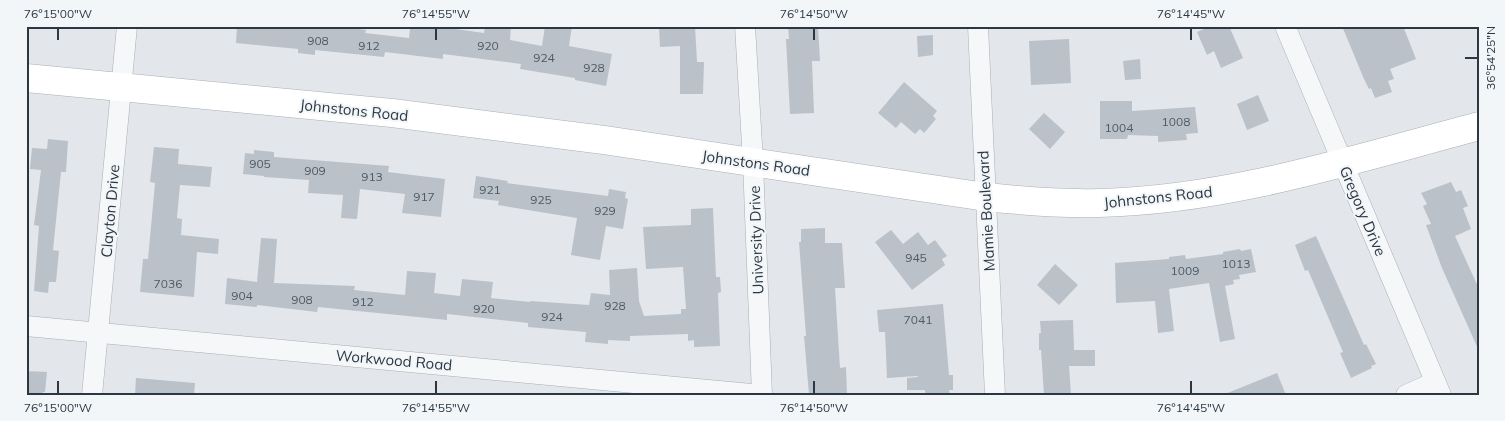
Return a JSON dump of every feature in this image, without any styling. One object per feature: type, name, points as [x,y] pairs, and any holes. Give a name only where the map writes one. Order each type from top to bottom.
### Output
[{"type":"street","name":"Clayton Drive","points":[[92,395],[127,26]]},
{"type":"street","name":"University Drive","points":[[745,26],[753,162],[762,395]]},
{"type":"street","name":"Mamie Boulevard","points":[[978,26],[995,395]]},
{"type":"street","name":"Gregory Drive","points":[[1286,26],[1438,389]]},
{"type":"street","name":"Johnstons Road","points":[[26,78],[392,113],[604,140],[986,197],[1046,203],[1100,204],[1223,190],[1302,174],[1479,126]]},
{"type":"street","name":"Workwood Road","points":[[26,326],[762,395]]},
{"type":"street","points":[[1406,395],[1438,389]]},
{"type":"building","points":[[237,26],[336,26],[366,30],[365,33],[409,38],[412,26],[449,26],[449,28],[484,33],[485,26],[511,26],[510,40],[542,46],[545,26],[572,26],[569,46],[612,54],[606,86],[575,80],[575,78],[520,69],[521,64],[443,54],[443,59],[385,52],[384,57],[315,50],[315,55],[298,53],[298,49],[236,43]]},
{"type":"building","points":[[659,26],[695,26],[697,62],[704,62],[703,94],[680,94],[680,46],[660,47]]},
{"type":"building","points":[[788,26],[818,26],[820,61],[812,61],[814,113],[790,114],[786,39],[789,39]]},
{"type":"building","points":[[1211,26],[1229,26],[1243,58],[1221,68],[1214,51],[1207,55],[1197,32]]},
{"type":"building","points":[[1342,26],[1403,26],[1416,59],[1390,69],[1394,79],[1388,81],[1392,92],[1375,98],[1371,88],[1369,89],[1364,79]]},
{"type":"building","points":[[933,35],[933,55],[918,57],[917,36]]},
{"type":"building","points":[[1069,39],[1071,83],[1031,85],[1029,41]]},
{"type":"building","points":[[1140,59],[1141,79],[1125,80],[1123,61]]},
{"type":"building","points":[[904,82],[937,111],[933,116],[936,119],[924,133],[920,129],[915,134],[901,122],[896,128],[878,113]]},
{"type":"building","points":[[1258,95],[1269,121],[1247,130],[1237,104]]},
{"type":"building","points":[[1100,101],[1132,101],[1132,111],[1195,107],[1198,133],[1186,134],[1187,140],[1158,142],[1158,136],[1128,135],[1127,139],[1100,139]]},
{"type":"building","points":[[1044,113],[1065,132],[1050,149],[1029,129]]},
{"type":"building","points":[[48,139],[68,141],[66,172],[61,172],[53,250],[59,251],[56,282],[49,282],[48,293],[34,291],[39,226],[34,225],[41,170],[30,169],[32,148],[47,149]]},
{"type":"building","points":[[154,147],[179,149],[178,164],[212,167],[210,187],[180,185],[177,218],[182,219],[181,235],[219,239],[218,254],[197,252],[194,297],[140,292],[143,259],[148,259],[155,183],[150,182]]},
{"type":"building","points":[[254,150],[274,152],[274,157],[389,166],[388,172],[445,179],[441,217],[402,213],[405,194],[360,189],[357,219],[341,218],[343,195],[308,193],[309,180],[243,174],[245,153],[254,154]]},
{"type":"building","points":[[476,176],[508,181],[507,183],[608,196],[609,189],[626,192],[625,198],[628,199],[623,229],[606,226],[600,260],[571,255],[577,218],[498,205],[499,201],[473,198]]},
{"type":"building","points":[[1451,182],[1456,192],[1461,190],[1468,206],[1463,208],[1471,229],[1455,236],[1479,289],[1479,351],[1442,268],[1426,225],[1431,224],[1423,206],[1427,204],[1421,193]]},
{"type":"building","points":[[713,208],[716,277],[720,277],[721,292],[718,293],[720,346],[694,347],[694,340],[688,341],[688,334],[630,336],[630,341],[608,340],[608,344],[585,342],[586,332],[528,327],[528,323],[447,314],[447,320],[318,307],[317,312],[257,305],[257,307],[225,304],[227,278],[257,282],[261,238],[277,239],[274,283],[355,286],[354,290],[405,295],[407,271],[436,273],[434,293],[460,296],[462,279],[493,282],[491,298],[589,305],[591,293],[610,295],[609,270],[637,268],[639,301],[644,316],[681,314],[681,309],[686,309],[683,267],[646,269],[643,227],[691,225],[691,209]]},
{"type":"building","points":[[825,228],[825,243],[842,243],[845,288],[835,288],[840,368],[846,367],[847,395],[809,395],[799,242],[801,242],[801,229]]},
{"type":"building","points":[[891,230],[903,244],[918,232],[928,245],[935,240],[947,256],[942,259],[945,265],[912,290],[875,242]]},
{"type":"building","points":[[1316,236],[1364,345],[1366,344],[1376,364],[1371,366],[1372,368],[1351,378],[1340,353],[1343,352],[1308,270],[1305,271],[1295,245]]},
{"type":"building","points":[[1240,249],[1241,251],[1251,249],[1256,272],[1239,275],[1240,279],[1233,280],[1234,284],[1225,286],[1235,339],[1220,342],[1209,283],[1169,289],[1174,331],[1158,333],[1155,301],[1116,303],[1115,263],[1169,259],[1169,257],[1185,255],[1186,259],[1223,254],[1223,252]]},
{"type":"building","points":[[1055,264],[1078,285],[1059,305],[1037,285]]},
{"type":"building","points":[[943,304],[949,375],[953,375],[953,390],[949,390],[950,395],[925,395],[925,390],[907,390],[907,378],[918,377],[887,378],[885,332],[879,332],[877,310]]},
{"type":"building","points":[[1073,320],[1074,350],[1095,350],[1095,366],[1069,366],[1071,395],[1044,395],[1041,350],[1039,350],[1040,321]]},
{"type":"building","points":[[26,371],[47,372],[43,395],[26,395]]},
{"type":"building","points":[[1277,373],[1286,395],[1225,394]]},
{"type":"building","points":[[136,378],[195,383],[194,395],[135,395]]}]
